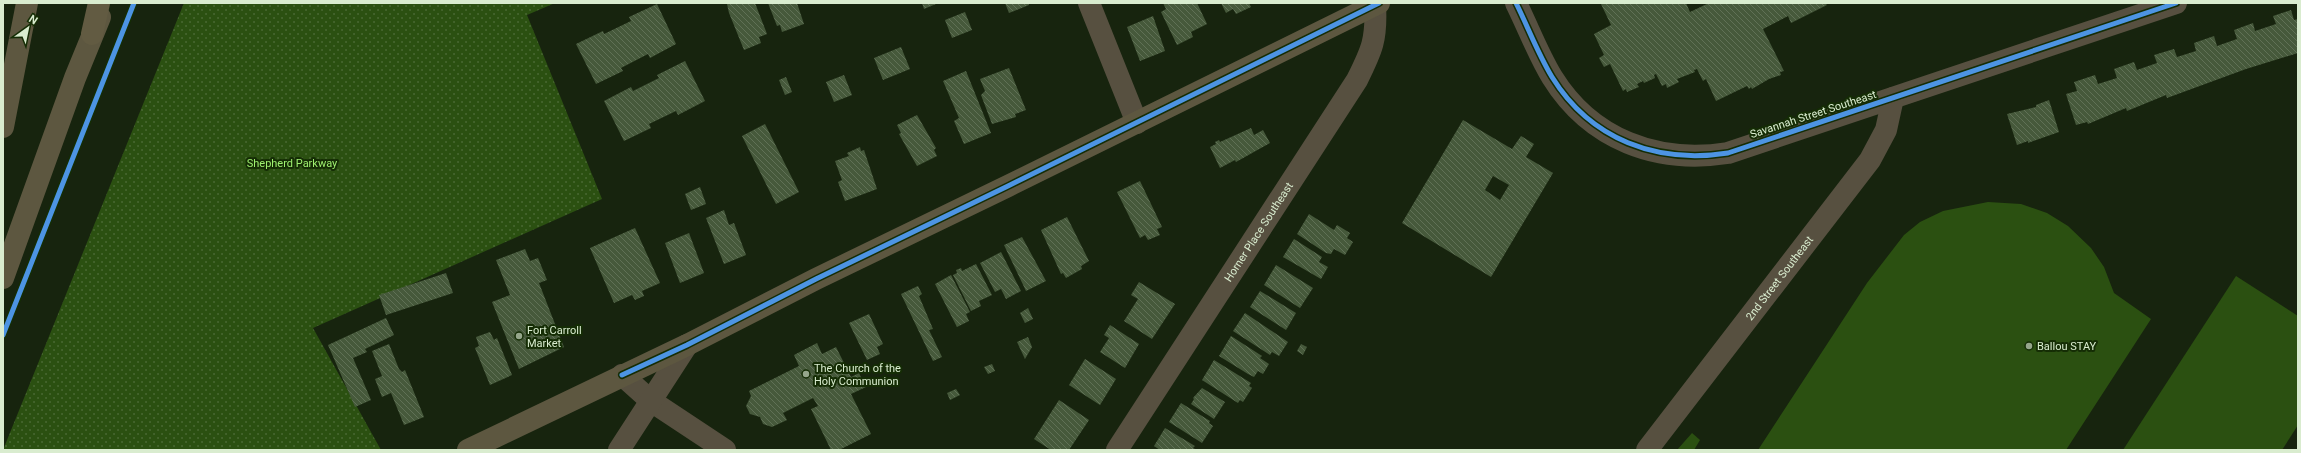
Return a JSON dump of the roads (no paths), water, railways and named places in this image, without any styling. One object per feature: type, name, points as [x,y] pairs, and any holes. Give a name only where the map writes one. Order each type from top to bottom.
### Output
[{"type":"highway","points":[[92,34],[99,3]]},
{"type":"main road","points":[[3,127],[27,3]]},
{"type":"main road","points":[[3,278],[92,34],[107,3]]},
{"type":"main road","points":[[468,450],[687,345],[816,278],[1137,123],[1377,4]]},
{"type":"street","points":[[1089,3],[1137,123]]},
{"type":"street","name":"Savannah Street Southeast","points":[[1516,3],[1552,76],[1573,103],[1607,132],[1629,144],[1654,152],[1686,156],[1728,152],[2176,3]]},
{"type":"street","name":"Horner Place Southeast","points":[[1118,450],[1357,80],[1372,51],[1377,4]]},
{"type":"street","name":"2nd Street Southeast","points":[[1647,450],[1870,160],[1886,130],[1893,98]]},
{"type":"street","points":[[619,450],[687,345]]},
{"type":"street","points":[[622,375],[651,401],[725,450]]},
{"type":"place","name":"Fort Carroll Market","points":[[519,336]]},
{"type":"place","name":"Ballou STAY","points":[[2029,346]]},
{"type":"place","name":"The Church of the Holy Communion","points":[[806,374]]},
{"type":"park label","name":"Shepherd Parkway","points":[[292,163]]}]
